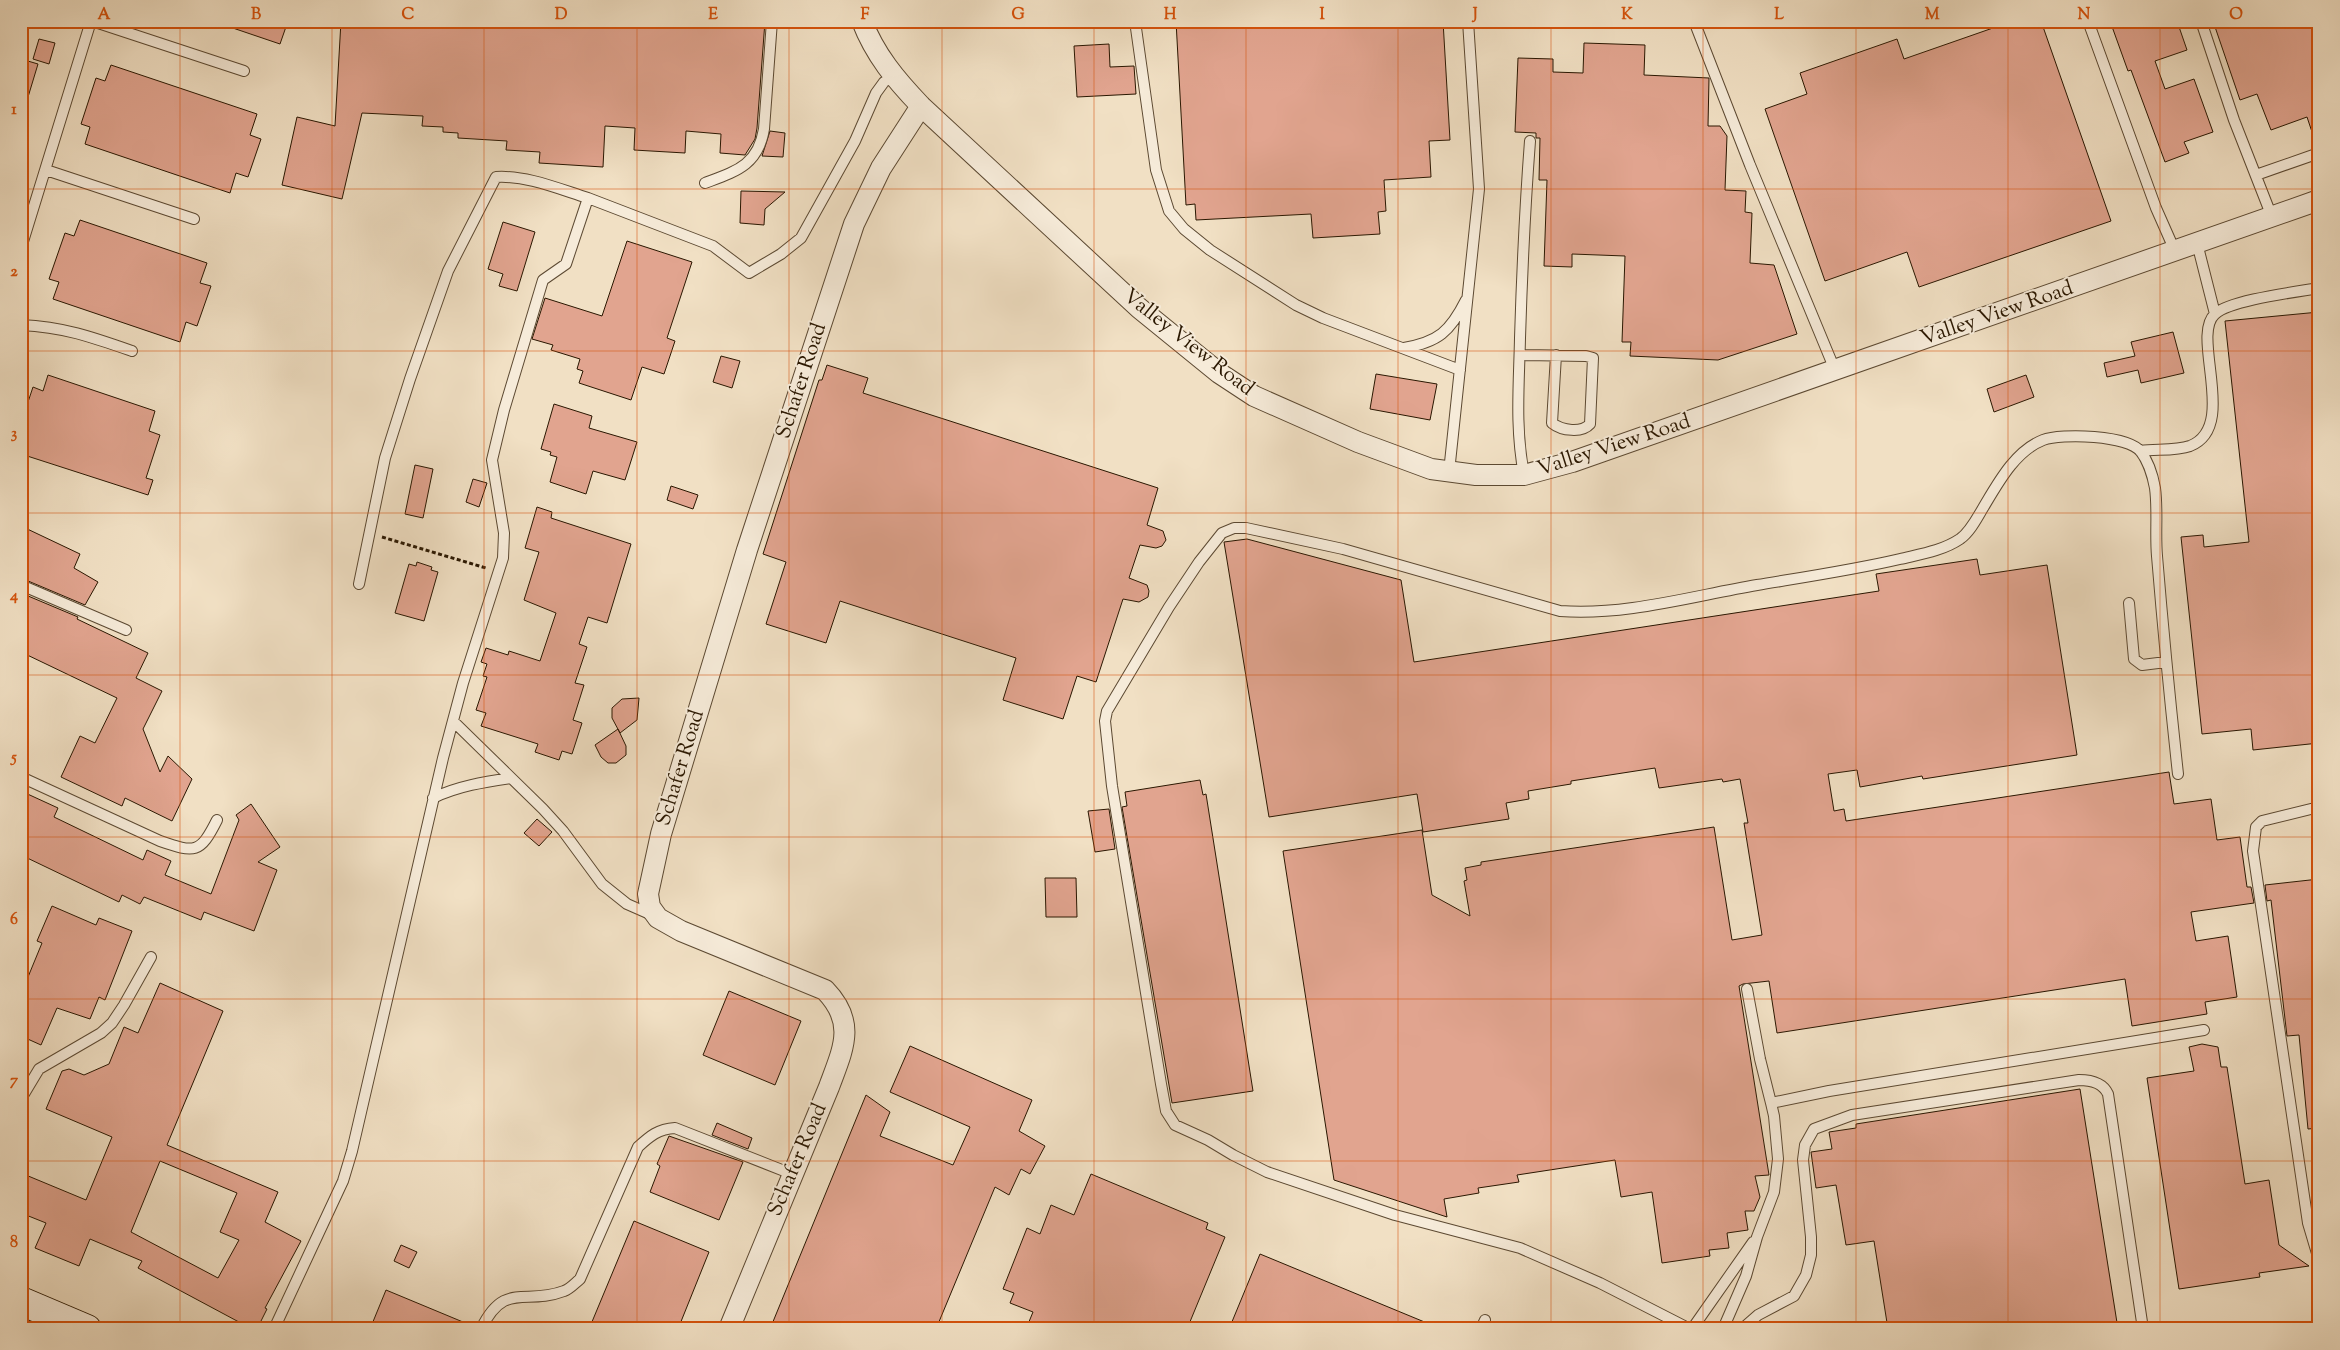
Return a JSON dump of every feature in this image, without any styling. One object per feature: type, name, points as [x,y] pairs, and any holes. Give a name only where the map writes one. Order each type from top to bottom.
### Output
[{"type":"main road","points":[[21,1301],[87,1329]]},
{"type":"street","name":"Valley View Road","points":[[862,21],[870,43],[893,77],[921,106],[1139,308],[1219,373],[1254,396],[1312,424],[1397,458],[1431,469],[1449,472],[1476,475],[1524,475],[1572,462],[2319,200]]},
{"type":"street","name":"Schafer Road","points":[[729,1329],[841,1053],[845,1023],[837,1003],[825,990],[681,930],[658,918],[650,908],[648,894],[661,834],[750,541],[854,224],[881,168],[921,106]]},
{"type":"lane","points":[[21,248],[91,21],[244,71]]},
{"type":"lane","points":[[705,183],[734,172],[754,157],[762,145],[772,21]]},
{"type":"lane","points":[[1135,21],[1156,170],[1169,210],[1184,229],[1210,250],[1296,305],[1323,318],[1460,370]]},
{"type":"lane","points":[[1449,472],[1479,189],[1468,21]]},
{"type":"lane","points":[[1694,21],[1750,165],[1835,370]]},
{"type":"lane","points":[[2088,21],[2156,208],[2176,251]]},
{"type":"lane","points":[[2201,21],[2234,120],[2272,217]]},
{"type":"lane","points":[[359,584],[385,458],[445,280],[496,177],[506,176],[551,186],[588,198],[713,246],[749,273],[781,254],[801,238],[856,141],[876,94],[884,82],[893,77]]},
{"type":"lane","points":[[1524,475],[1517,426],[1522,249],[1530,141]]},
{"type":"lane","points":[[2256,175],[2319,153]]},
{"type":"lane","points":[[46,170],[194,219]]},
{"type":"lane","points":[[274,1329],[343,1181],[352,1151],[433,798],[453,721],[503,558],[504,533],[492,460],[504,410],[543,280],[566,264],[588,198]]},
{"type":"lane","points":[[2197,243],[2215,314]]},
{"type":"lane","points":[[1757,1237],[1688,1327],[1600,1283],[1520,1248],[1394,1215],[1267,1172],[1208,1140],[1175,1125],[1166,1111],[1154,1046],[1112,786],[1105,721],[1107,712],[1169,606],[1199,562],[1222,533],[1234,528],[1246,528],[1343,549],[1560,611],[1578,612],[1626,609],[1868,566],[1944,547],[1962,538],[2001,478],[2031,447],[2046,439],[2070,436],[2108,439],[2125,442],[2141,450],[2190,446],[2201,440],[2207,430],[2212,414],[2213,398],[2208,336],[2210,321],[2215,314],[2236,304],[2319,288]]},
{"type":"lane","points":[[1403,349],[1434,341],[1454,321],[1468,295]]},
{"type":"lane","points":[[21,325],[52,326],[80,332],[132,351]]},
{"type":"lane","points":[[1520,355],[1556,355],[1594,358],[1590,424],[1586,429],[1557,427],[1552,423],[1556,355]]},
{"type":"lane","points":[[2141,450],[2152,474],[2155,489],[2156,551],[2178,774]]},
{"type":"lane","points":[[21,584],[126,630]]},
{"type":"lane","points":[[2129,602],[2134,659],[2142,665],[2166,662]]},
{"type":"lane","points":[[453,721],[564,831],[602,884],[614,896],[658,918]]},
{"type":"lane","points":[[21,777],[160,841],[183,849],[195,848],[206,842],[217,820]]},
{"type":"lane","points":[[433,798],[449,790],[511,778]]},
{"type":"lane","points":[[2319,807],[2262,821],[2256,827],[2253,850],[2308,1223],[2319,1260]]},
{"type":"lane","points":[[21,1099],[39,1069],[101,1032],[112,1022],[124,1006],[151,957]]},
{"type":"lane","points":[[1723,1329],[1746,1276],[1757,1237],[1774,1192],[1777,1177],[1777,1143],[1771,1103],[1760,1059],[1747,989]]},
{"type":"lane","points":[[1771,1103],[1838,1089],[2204,1030]]},
{"type":"lane","points":[[1742,1329],[1758,1315],[1794,1296],[1806,1275],[1811,1256],[1811,1237],[1803,1160],[1805,1145],[1814,1129],[1852,1116],[2079,1080],[2097,1083],[2106,1089],[2108,1094],[2143,1329]]},
{"type":"lane","points":[[481,1329],[494,1306],[507,1298],[566,1291],[580,1279],[638,1147],[651,1134],[664,1129],[675,1128],[792,1174]]},
{"type":"lane","points":[[21,1323],[34,1329]]},
{"type":"path","points":[[369,533],[499,572]]},
{"type":"building","points":[[221,21],[288,21],[280,44],[221,24]]},
{"type":"building","points":[[341,21],[765,21],[755,139],[745,155],[720,153],[721,134],[686,131],[685,153],[634,150],[635,128],[605,126],[603,167],[539,163],[540,152],[506,150],[507,141],[458,138],[458,133],[443,132],[443,127],[422,126],[423,116],[362,113],[342,199],[282,185],[297,117],[335,126]]},
{"type":"building","points":[[1176,21],[1443,21],[1450,140],[1429,141],[1431,177],[1384,180],[1386,211],[1378,212],[1380,234],[1313,238],[1311,214],[1196,220],[1195,204],[1186,205]]},
{"type":"building","points":[[2013,21],[2041,21],[2111,221],[1919,287],[1907,252],[1825,281],[1765,109],[1807,94],[1800,73],[1897,39],[1904,59]]},
{"type":"building","points":[[2110,21],[2177,21],[2187,50],[2155,61],[2165,89],[2194,79],[2213,132],[2184,142],[2189,153],[2165,162],[2131,70],[2128,71]]},
{"type":"building","points":[[2213,21],[2319,21],[2319,143],[2316,144],[2307,117],[2271,130],[2257,94],[2240,100]]},
{"type":"building","points":[[39,39],[55,43],[49,64],[33,59]]},
{"type":"building","points":[[1584,43],[1645,45],[1644,75],[1709,78],[1708,126],[1720,126],[1727,136],[1725,190],[1746,191],[1745,212],[1752,213],[1750,263],[1774,265],[1797,334],[1718,360],[1630,356],[1631,342],[1622,342],[1625,256],[1572,254],[1572,267],[1544,266],[1547,180],[1539,180],[1540,138],[1536,138],[1536,133],[1515,132],[1518,58],[1553,59],[1553,72],[1583,73]]},
{"type":"building","points":[[1109,44],[1110,67],[1134,66],[1136,94],[1077,97],[1074,46]]},
{"type":"building","points":[[21,59],[38,64],[25,107],[21,107]]},
{"type":"building","points":[[111,65],[257,114],[250,135],[261,139],[248,177],[236,173],[230,193],[85,144],[90,127],[81,124],[96,78],[105,81]]},
{"type":"building","points":[[770,131],[785,133],[783,157],[762,156]]},
{"type":"building","points":[[741,191],[785,192],[765,209],[764,225],[740,223]]},
{"type":"building","points":[[80,220],[207,263],[200,283],[211,286],[197,326],[186,322],[180,342],[53,299],[59,282],[49,279],[65,233],[74,236]]},
{"type":"building","points":[[503,222],[535,232],[517,291],[499,286],[503,274],[488,269]]},
{"type":"building","points":[[627,241],[692,262],[667,338],[675,341],[664,374],[642,367],[631,400],[579,383],[583,371],[577,369],[580,359],[551,350],[553,345],[532,339],[545,298],[602,316]]},
{"type":"building","points":[[2319,312],[2319,743],[2253,750],[2251,729],[2202,734],[2181,537],[2203,535],[2204,547],[2249,542],[2225,321]]},
{"type":"building","points":[[2173,332],[2184,373],[2141,383],[2138,370],[2107,377],[2104,363],[2135,356],[2131,342]]},
{"type":"building","points":[[721,356],[740,361],[732,388],[713,382]]},
{"type":"building","points":[[827,365],[868,378],[863,393],[1158,488],[1147,525],[1163,531],[1166,540],[1162,546],[1156,548],[1140,545],[1129,578],[1147,585],[1148,597],[1139,602],[1123,599],[1096,682],[1077,676],[1063,719],[1003,700],[1016,658],[840,601],[826,643],[766,624],[786,562],[763,554],[819,380],[822,380]]},
{"type":"building","points":[[1376,374],[1437,384],[1430,420],[1370,409]]},
{"type":"building","points":[[48,375],[155,411],[149,431],[160,435],[146,478],[153,480],[148,495],[21,454],[27,436],[21,434],[21,423],[33,387],[43,391]]},
{"type":"building","points":[[2026,375],[2034,397],[1994,412],[1987,389]]},
{"type":"building","points":[[554,404],[592,416],[589,428],[637,442],[625,480],[593,471],[586,494],[550,482],[557,457],[550,455],[551,452],[541,449]]},
{"type":"building","points":[[415,465],[433,469],[423,518],[405,514]]},
{"type":"building","points":[[473,479],[487,483],[479,507],[466,502]]},
{"type":"building","points":[[671,486],[698,495],[693,509],[667,500]]},
{"type":"building","points":[[537,507],[552,512],[551,518],[631,544],[607,623],[588,617],[579,644],[587,647],[575,683],[584,685],[573,720],[582,723],[572,754],[562,751],[559,760],[535,752],[538,744],[481,726],[486,713],[476,710],[487,677],[483,676],[487,664],[481,662],[486,648],[508,655],[509,651],[540,661],[556,613],[524,600],[539,552],[525,548]]},
{"type":"building","points":[[21,526],[80,554],[74,568],[98,582],[85,605],[21,578]]},
{"type":"building","points":[[1247,539],[1401,580],[1414,662],[1879,591],[1876,574],[1977,559],[1980,575],[2047,565],[2077,755],[1923,779],[1922,776],[1860,787],[1857,770],[1828,774],[1834,811],[1844,809],[1846,821],[2169,772],[2174,804],[2211,799],[2217,840],[2240,837],[2247,887],[2251,887],[2254,903],[2191,912],[2196,941],[2228,936],[2237,997],[2205,1002],[2207,1014],[2132,1026],[2125,979],[1777,1033],[1769,981],[1743,984],[1739,986],[1769,1175],[1755,1176],[1760,1197],[1754,1211],[1745,1211],[1748,1230],[1727,1233],[1729,1248],[1709,1250],[1710,1256],[1662,1263],[1652,1192],[1621,1197],[1615,1160],[1517,1175],[1519,1182],[1478,1188],[1479,1193],[1444,1199],[1447,1217],[1334,1180],[1283,851],[1422,830],[1432,895],[1470,916],[1464,881],[1467,880],[1465,868],[1481,865],[1481,862],[1714,827],[1732,940],[1762,935],[1744,823],[1748,823],[1740,779],[1723,782],[1722,779],[1659,788],[1655,768],[1571,781],[1571,784],[1528,791],[1529,799],[1506,803],[1509,819],[1423,832],[1417,794],[1269,817],[1224,542]]},
{"type":"building","points":[[417,562],[432,567],[431,570],[438,572],[424,621],[395,613],[409,564],[416,566]]},
{"type":"building","points":[[21,593],[78,617],[77,619],[148,653],[136,678],[162,691],[143,729],[160,772],[168,756],[192,779],[172,821],[125,798],[122,806],[61,777],[80,736],[95,743],[117,698],[21,652]]},
{"type":"building","points":[[639,698],[637,720],[620,733],[612,718],[612,708],[622,699]]},
{"type":"building","points":[[618,729],[626,746],[626,755],[616,763],[608,763],[601,757],[595,745]]},
{"type":"building","points":[[1200,780],[1203,795],[1206,794],[1253,1091],[1172,1103],[1122,807],[1127,806],[1125,792]]},
{"type":"building","points":[[21,791],[58,808],[54,817],[143,860],[147,850],[171,861],[165,875],[211,894],[239,820],[236,815],[251,804],[280,847],[258,862],[277,870],[254,931],[204,912],[201,920],[144,897],[140,904],[122,895],[119,902],[21,855]]},
{"type":"building","points":[[1109,809],[1115,849],[1095,852],[1088,811]]},
{"type":"building","points":[[537,819],[552,832],[539,846],[524,833]]},
{"type":"building","points":[[1045,878],[1076,878],[1077,917],[1046,917]]},
{"type":"building","points":[[2319,879],[2319,1128],[2308,1129],[2299,1035],[2287,1036],[2271,900],[2267,901],[2265,885]]},
{"type":"building","points":[[52,906],[96,925],[99,918],[132,931],[105,1000],[99,997],[90,1019],[57,1008],[41,1045],[21,1036],[21,994],[42,943],[37,941]]},
{"type":"building","points":[[160,983],[223,1011],[167,1145],[278,1192],[265,1222],[301,1241],[265,1308],[267,1309],[257,1329],[252,1329],[138,1268],[142,1261],[90,1239],[79,1266],[35,1248],[46,1223],[21,1213],[21,1173],[86,1200],[112,1137],[46,1109],[62,1071],[69,1069],[84,1075],[109,1064],[124,1027],[138,1033]],"holes":[[[160,1161],[237,1193],[220,1232],[239,1240],[218,1278],[131,1232]]]},
{"type":"building","points":[[729,991],[801,1021],[775,1085],[703,1055]]},
{"type":"building","points":[[2202,1044],[2218,1047],[2221,1067],[2227,1067],[2245,1184],[2269,1180],[2279,1245],[2309,1266],[2259,1273],[2260,1277],[2179,1289],[2147,1078],[2194,1071],[2189,1047]]},
{"type":"building","points":[[910,1046],[1032,1100],[1019,1131],[1045,1146],[1030,1174],[1021,1169],[1009,1195],[995,1187],[936,1329],[770,1329],[866,1095],[890,1112],[880,1136],[953,1165],[970,1127],[890,1092]]},
{"type":"building","points":[[2080,1089],[2118,1329],[1888,1329],[1874,1241],[1846,1245],[1836,1185],[1816,1188],[1811,1152],[1832,1149],[1829,1132],[1856,1128],[1856,1124]]},
{"type":"building","points":[[717,1123],[752,1138],[748,1149],[712,1135]]},
{"type":"building","points":[[669,1136],[743,1162],[719,1220],[650,1192],[660,1166],[657,1164]]},
{"type":"building","points":[[1091,1174],[1208,1223],[1206,1229],[1225,1237],[1187,1329],[1026,1329],[1033,1312],[1010,1303],[1014,1293],[1003,1289],[1027,1228],[1040,1234],[1051,1205],[1074,1215]]},
{"type":"building","points":[[634,1221],[709,1252],[678,1329],[589,1329]]},
{"type":"building","points":[[401,1245],[417,1252],[409,1268],[394,1261]]},
{"type":"building","points":[[1260,1254],[1439,1328],[1439,1329],[1229,1329]]},
{"type":"building","points":[[386,1290],[475,1327],[474,1329],[370,1329]]}]
